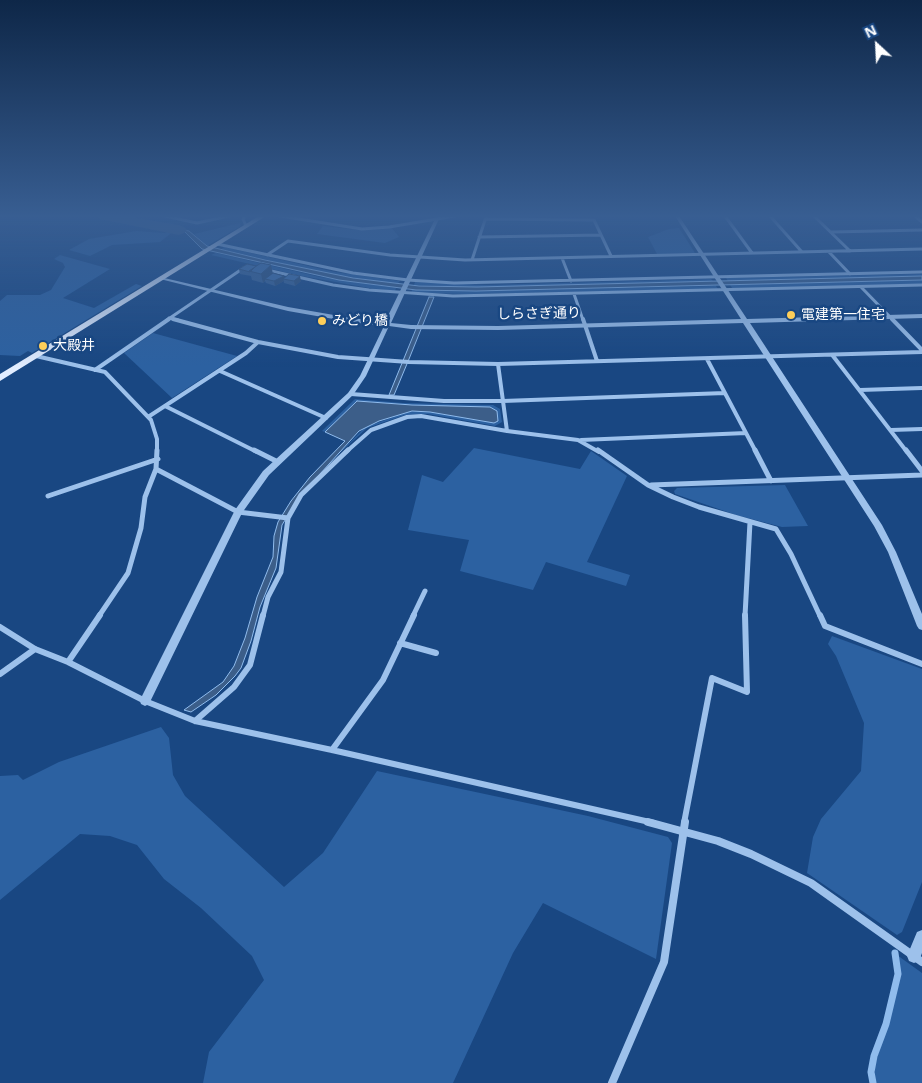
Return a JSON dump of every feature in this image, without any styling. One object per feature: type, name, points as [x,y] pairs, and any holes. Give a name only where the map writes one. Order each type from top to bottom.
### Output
[{"type":"main road","points":[[0,378],[180,267]]},
{"type":"street","points":[[95,370],[246,267]]},
{"type":"street","points":[[315,267],[408,281],[481,283],[922,272]]},
{"type":"street","points":[[145,701],[238,512],[257,484],[278,462],[351,394],[372,359],[415,267]]},
{"type":"street","points":[[565,267],[570,281]]},
{"type":"street","points":[[711,267],[849,478],[884,536],[922,626]]},
{"type":"street","points":[[843,267],[850,274]]},
{"type":"street","points":[[266,270],[334,285],[402,293],[453,296],[922,285]]},
{"type":"street","name":"しらさぎ通り","points":[[162,278],[288,309],[388,325],[468,328],[922,316]]},
{"type":"street","points":[[862,287],[922,351]]},
{"type":"street","points":[[574,294],[597,361]]},
{"type":"street","points":[[169,318],[258,342],[338,357],[372,359],[498,364],[833,356],[922,351]]},
{"type":"street","points":[[148,417],[246,354],[258,342]]},
{"type":"street","points":[[36,356],[105,372],[148,417],[155,429],[157,439],[158,459],[156,469],[145,497],[141,528],[128,573],[68,662]]},
{"type":"street","points":[[833,356],[922,471]]},
{"type":"street","points":[[707,358],[771,481]]},
{"type":"street","points":[[498,364],[507,431]]},
{"type":"street","points":[[220,371],[326,418]]},
{"type":"street","points":[[860,390],[922,388]]},
{"type":"street","points":[[351,394],[444,401],[725,394]]},
{"type":"street","points":[[165,406],[278,462]]},
{"type":"street","points":[[194,721],[234,687],[250,664],[268,597],[281,572],[288,518],[301,495],[324,471],[371,430],[407,417],[421,416],[507,431],[578,440],[746,433]]},
{"type":"street","points":[[891,430],[922,429]]},
{"type":"street","points":[[578,440],[590,445],[648,485],[700,507],[776,529],[825,626],[922,664]]},
{"type":"street","points":[[48,496],[158,459]]},
{"type":"street","points":[[156,469],[238,512],[288,518]]},
{"type":"street","points":[[648,485],[922,475]]},
{"type":"street","points":[[612,1083],[664,962],[683,830],[712,678],[747,692],[745,610],[750,522]]},
{"type":"street","points":[[332,750],[383,680],[425,591]]},
{"type":"street","points":[[0,628],[35,649],[68,662],[145,701],[194,721],[332,750],[683,830],[751,854],[811,884],[918,959],[922,937]]},
{"type":"street","points":[[400,643],[436,653]]},
{"type":"street","points":[[0,674],[35,649]]},
{"type":"shaded area","points":[[65,267],[101,267],[110,269],[63,298],[94,308],[136,284],[142,286],[32,353],[28,351],[20,356],[0,355],[0,301],[7,295],[40,295],[51,290]]},
{"type":"shaded area","points":[[261,267],[275,267],[320,277],[396,288],[395,291],[369,288]]},
{"type":"shaded area","points":[[280,267],[297,267],[353,278],[419,286],[477,287],[922,276],[922,280],[476,291],[416,290],[339,280]]},
{"type":"shaded area","points":[[296,267],[311,267],[335,272],[400,281],[397,284],[323,273]]},
{"type":"shaded area","points":[[922,274],[922,276],[728,281],[726,278]]},
{"type":"shaded area","points":[[711,279],[713,281],[477,287],[414,285],[415,282],[487,285]]},
{"type":"shaded area","points":[[922,280],[922,284],[733,289],[730,285]]},
{"type":"shaded area","points":[[716,286],[718,289],[468,294],[411,293],[412,290],[476,291]]},
{"type":"shaded area","points":[[429,297],[434,297],[394,395],[389,395]]},
{"type":"shaded area","points":[[153,333],[237,356],[172,398],[124,353]]},
{"type":"shaded area","points":[[355,399],[403,403],[493,405],[500,409],[502,422],[495,426],[428,414],[405,415],[367,428],[340,453],[365,427],[412,411],[430,412],[494,423],[450,407],[357,401],[325,432],[322,431]]},
{"type":"shaded area","points":[[357,401],[412,405],[490,407],[497,411],[498,421],[494,423],[430,412],[412,411],[379,421],[359,431],[300,496],[282,525],[276,568],[260,607],[251,641],[241,668],[216,695],[191,712],[184,710],[223,682],[234,666],[245,638],[257,597],[273,557],[274,536],[278,522],[291,501],[310,477],[345,441],[325,432]]},
{"type":"shaded area","points":[[474,448],[580,469],[591,451],[627,476],[587,562],[630,575],[626,586],[546,562],[533,590],[460,571],[469,540],[408,530],[422,475],[443,482]]},
{"type":"shaded area","points":[[785,485],[808,526],[782,527],[736,515],[675,494],[674,491],[677,488]]},
{"type":"shaded area","points":[[832,636],[922,669],[922,882],[902,932],[897,935],[807,873],[813,837],[821,819],[861,771],[864,723],[836,656],[828,644]]},
{"type":"shaded area","points":[[161,727],[169,738],[173,775],[185,796],[284,887],[323,853],[377,771],[588,816],[668,837],[672,843],[656,959],[543,903],[513,953],[453,1083],[203,1083],[209,1052],[264,980],[252,956],[201,908],[164,879],[137,845],[110,836],[80,834],[0,900],[0,776],[18,775],[23,780],[59,762]]},
{"type":"shaded area","points":[[897,955],[922,973],[922,1083],[874,1083],[875,1064],[891,1014],[894,993],[901,975]]},
{"type":"building","points":[[243,267],[255,267],[250,272],[239,269]]},
{"type":"building","points":[[256,267],[269,267],[261,274],[249,271]]},
{"type":"building","points":[[273,273],[284,276],[274,281],[265,279]]},
{"type":"building","points":[[289,274],[300,276],[294,281],[283,279]]},
{"type":"waterway","points":[[873,1083],[871,1072],[874,1056],[886,1024],[898,974],[895,953]]},
{"type":"place","name":"電建第一住宅","points":[[791,315]]},
{"type":"place","name":"みどり橋","points":[[322,321]]},
{"type":"place","name":"大殿井","points":[[43,346]]}]
